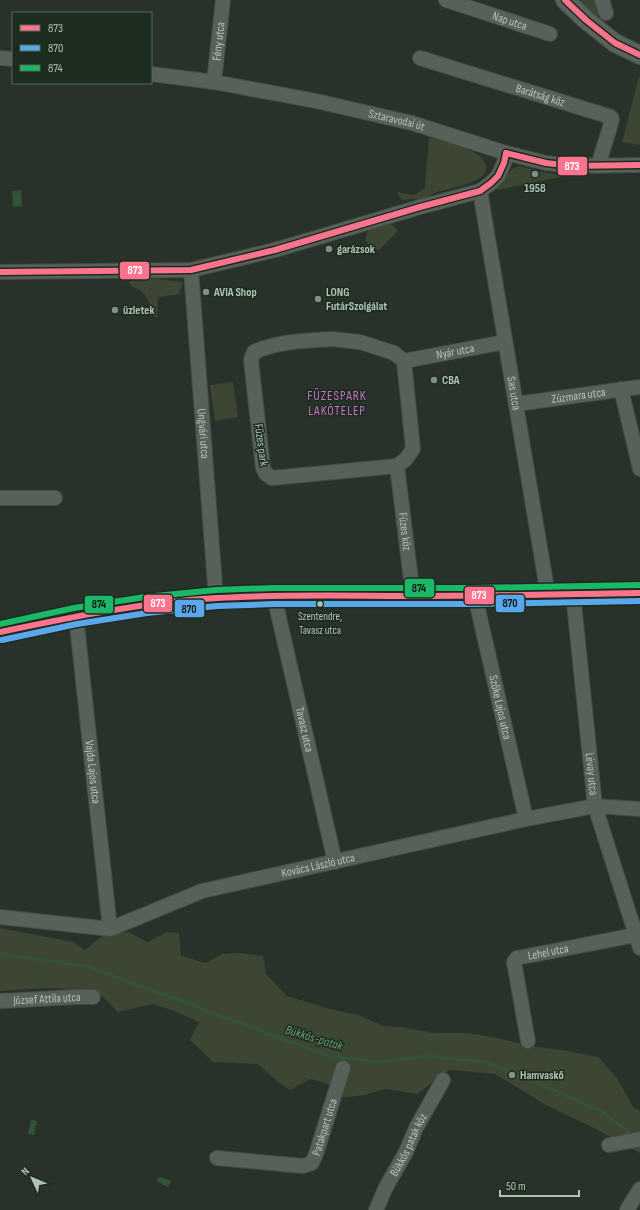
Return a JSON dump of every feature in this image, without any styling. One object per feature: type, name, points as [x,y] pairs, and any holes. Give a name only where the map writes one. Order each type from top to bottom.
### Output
[{"type":"main road","points":[[565,0],[586,20],[615,43],[640,55]]},
{"type":"main road","points":[[0,632],[76,616],[146,605],[216,598],[274,596],[475,596],[640,593]]},
{"type":"street","name":"Fény utca","points":[[214,82],[223,0]]},
{"type":"street","name":"Nap utca","points":[[454,2],[550,34]]},
{"type":"street","points":[[0,58],[12,60]]},
{"type":"street","name":"Barátság köz","points":[[420,58],[611,117],[612,120],[598,166]]},
{"type":"street","name":"Sztaravodai út","points":[[152,74],[214,82],[316,101],[412,123],[506,153],[546,163],[572,166],[640,165]]},
{"type":"street","points":[[0,272],[191,270],[280,249],[420,207],[480,191],[491,184],[498,176],[504,164],[506,153]]},
{"type":"street","name":"Sas utca","points":[[480,191],[548,595]]},
{"type":"street","name":"Ungvári utca","points":[[191,270],[216,598]]},
{"type":"street","name":"Füzes park","points":[[397,466],[289,477],[272,478],[266,474],[263,468],[251,360],[254,352],[266,346],[332,339],[360,342],[394,353],[404,361]]},
{"type":"street","name":"Nyár utca","points":[[404,361],[505,342]]},
{"type":"street","points":[[397,466],[406,459],[413,449],[404,361]]},
{"type":"street","name":"Zúzmara utca","points":[[516,404],[640,387]]},
{"type":"street","points":[[621,389],[640,469]]},
{"type":"street","name":"Füzes köz","points":[[397,466],[413,596]]},
{"type":"street","points":[[0,498],[55,498]]},
{"type":"street","name":"Lévay utca","points":[[573,594],[595,806],[638,934],[640,948]]},
{"type":"street","name":"Tavasz utca","points":[[274,596],[335,862]]},
{"type":"street","name":"Szőke Lajos utca","points":[[475,596],[526,819]]},
{"type":"street","name":"Vajda Lajos utca","points":[[76,616],[110,929]]},
{"type":"street","name":"Kovács László utca","points":[[0,918],[110,929],[202,891],[526,819],[595,806],[640,809]]},
{"type":"street","name":"Lehel utca","points":[[528,1041],[514,962],[517,958],[638,934]]},
{"type":"street","name":"József Attila utca","points":[[0,1001],[93,997]]},
{"type":"street","name":"Patakpart utca","points":[[217,1158],[302,1166],[312,1163],[343,1068]]},
{"type":"street","name":"Bükkös patak köz","points":[[376,1210],[386,1187],[406,1152],[416,1128],[443,1080]]},
{"type":"street","points":[[609,1145],[640,1139]]},
{"type":"street","points":[[626,1210],[640,1189]]},
{"type":"shaded area","points":[[565,0],[602,0],[606,13],[586,20]]},
{"type":"shaded area","points":[[639,77],[640,78],[640,145],[622,142]]},
{"type":"shaded area","points":[[429,137],[462,147],[478,155],[486,166],[485,172],[481,177],[474,181],[432,194],[426,201],[414,199],[401,200],[397,192],[414,195],[425,188]]},
{"type":"shaded area","points":[[519,166],[566,176],[497,190],[497,187],[507,174],[515,167]]},
{"type":"shaded area","points":[[21,190],[22,206],[13,207],[12,191]]},
{"type":"shaded area","points":[[383,223],[392,225],[397,229],[397,232],[379,250],[371,248],[365,240],[368,230]]},
{"type":"shaded area","points":[[132,276],[183,282],[179,294],[158,297],[157,318],[153,316],[149,302],[144,294],[132,287],[129,282]]},
{"type":"shaded area","points":[[233,382],[238,417],[215,421],[210,385]]},
{"type":"shaded area","points":[[0,928],[73,942],[85,950],[101,937],[129,932],[147,942],[167,932],[179,933],[181,956],[206,963],[222,954],[239,953],[263,956],[266,974],[287,996],[330,1009],[358,1015],[383,1026],[400,1027],[434,1033],[474,1034],[531,1046],[598,1057],[617,1078],[633,1107],[640,1111],[640,1153],[596,1129],[546,1105],[495,1074],[449,1070],[417,1094],[385,1089],[365,1095],[339,1098],[331,1085],[311,1079],[290,1090],[278,1082],[258,1064],[213,1062],[190,1040],[199,1022],[172,1010],[152,1004],[118,1012],[96,990],[47,988],[0,991]]},
{"type":"shaded area","points":[[31,1120],[37,1121],[34,1135],[28,1134]]},
{"type":"shaded area","points":[[160,1177],[171,1181],[168,1187],[158,1182],[157,1179]]},
{"type":"waterway","name":"Bükkös-patak","points":[[0,954],[85,966],[328,1056],[377,1062],[427,1056],[484,1062],[539,1083],[604,1113],[632,1135]]},
{"type":"transit line","name":"873","points":[[565,0],[586,20],[615,43],[640,55]]},
{"type":"transit line","name":"873","points":[[506,153],[546,163],[572,166],[640,165]]},
{"type":"transit line","name":"873","points":[[0,272],[191,270],[275,250],[420,207],[480,191],[498,176],[504,163],[506,153]]},
{"type":"transit line","name":"874","points":[[0,624],[74,608],[145,597],[216,590],[274,588],[475,588],[640,585]]},
{"type":"transit line","name":"873","points":[[0,632],[135,607],[217,598],[640,593]]},
{"type":"transit line","name":"870","points":[[2,640],[77,624],[147,613],[217,606],[274,604],[475,604],[640,601]]},
{"type":"place","name":"1958","points":[[535,174]]},
{"type":"place","name":"garázsok","points":[[329,249]]},
{"type":"place","name":"AVIA Shop","points":[[206,292]]},
{"type":"place","name":"LONG FutárSzolgálat","points":[[318,299]]},
{"type":"place","name":"üzletek","points":[[115,310]]},
{"type":"place","name":"CBA","points":[[434,380]]},
{"type":"place","name":"Szentendre, Tavasz utca","points":[[320,604]]},
{"type":"place","name":"Hamvaskő","points":[[512,1075]]},
{"type":"district","name":"FÜZESPARK LAKÓTELEP","points":[[337,404]]}]
